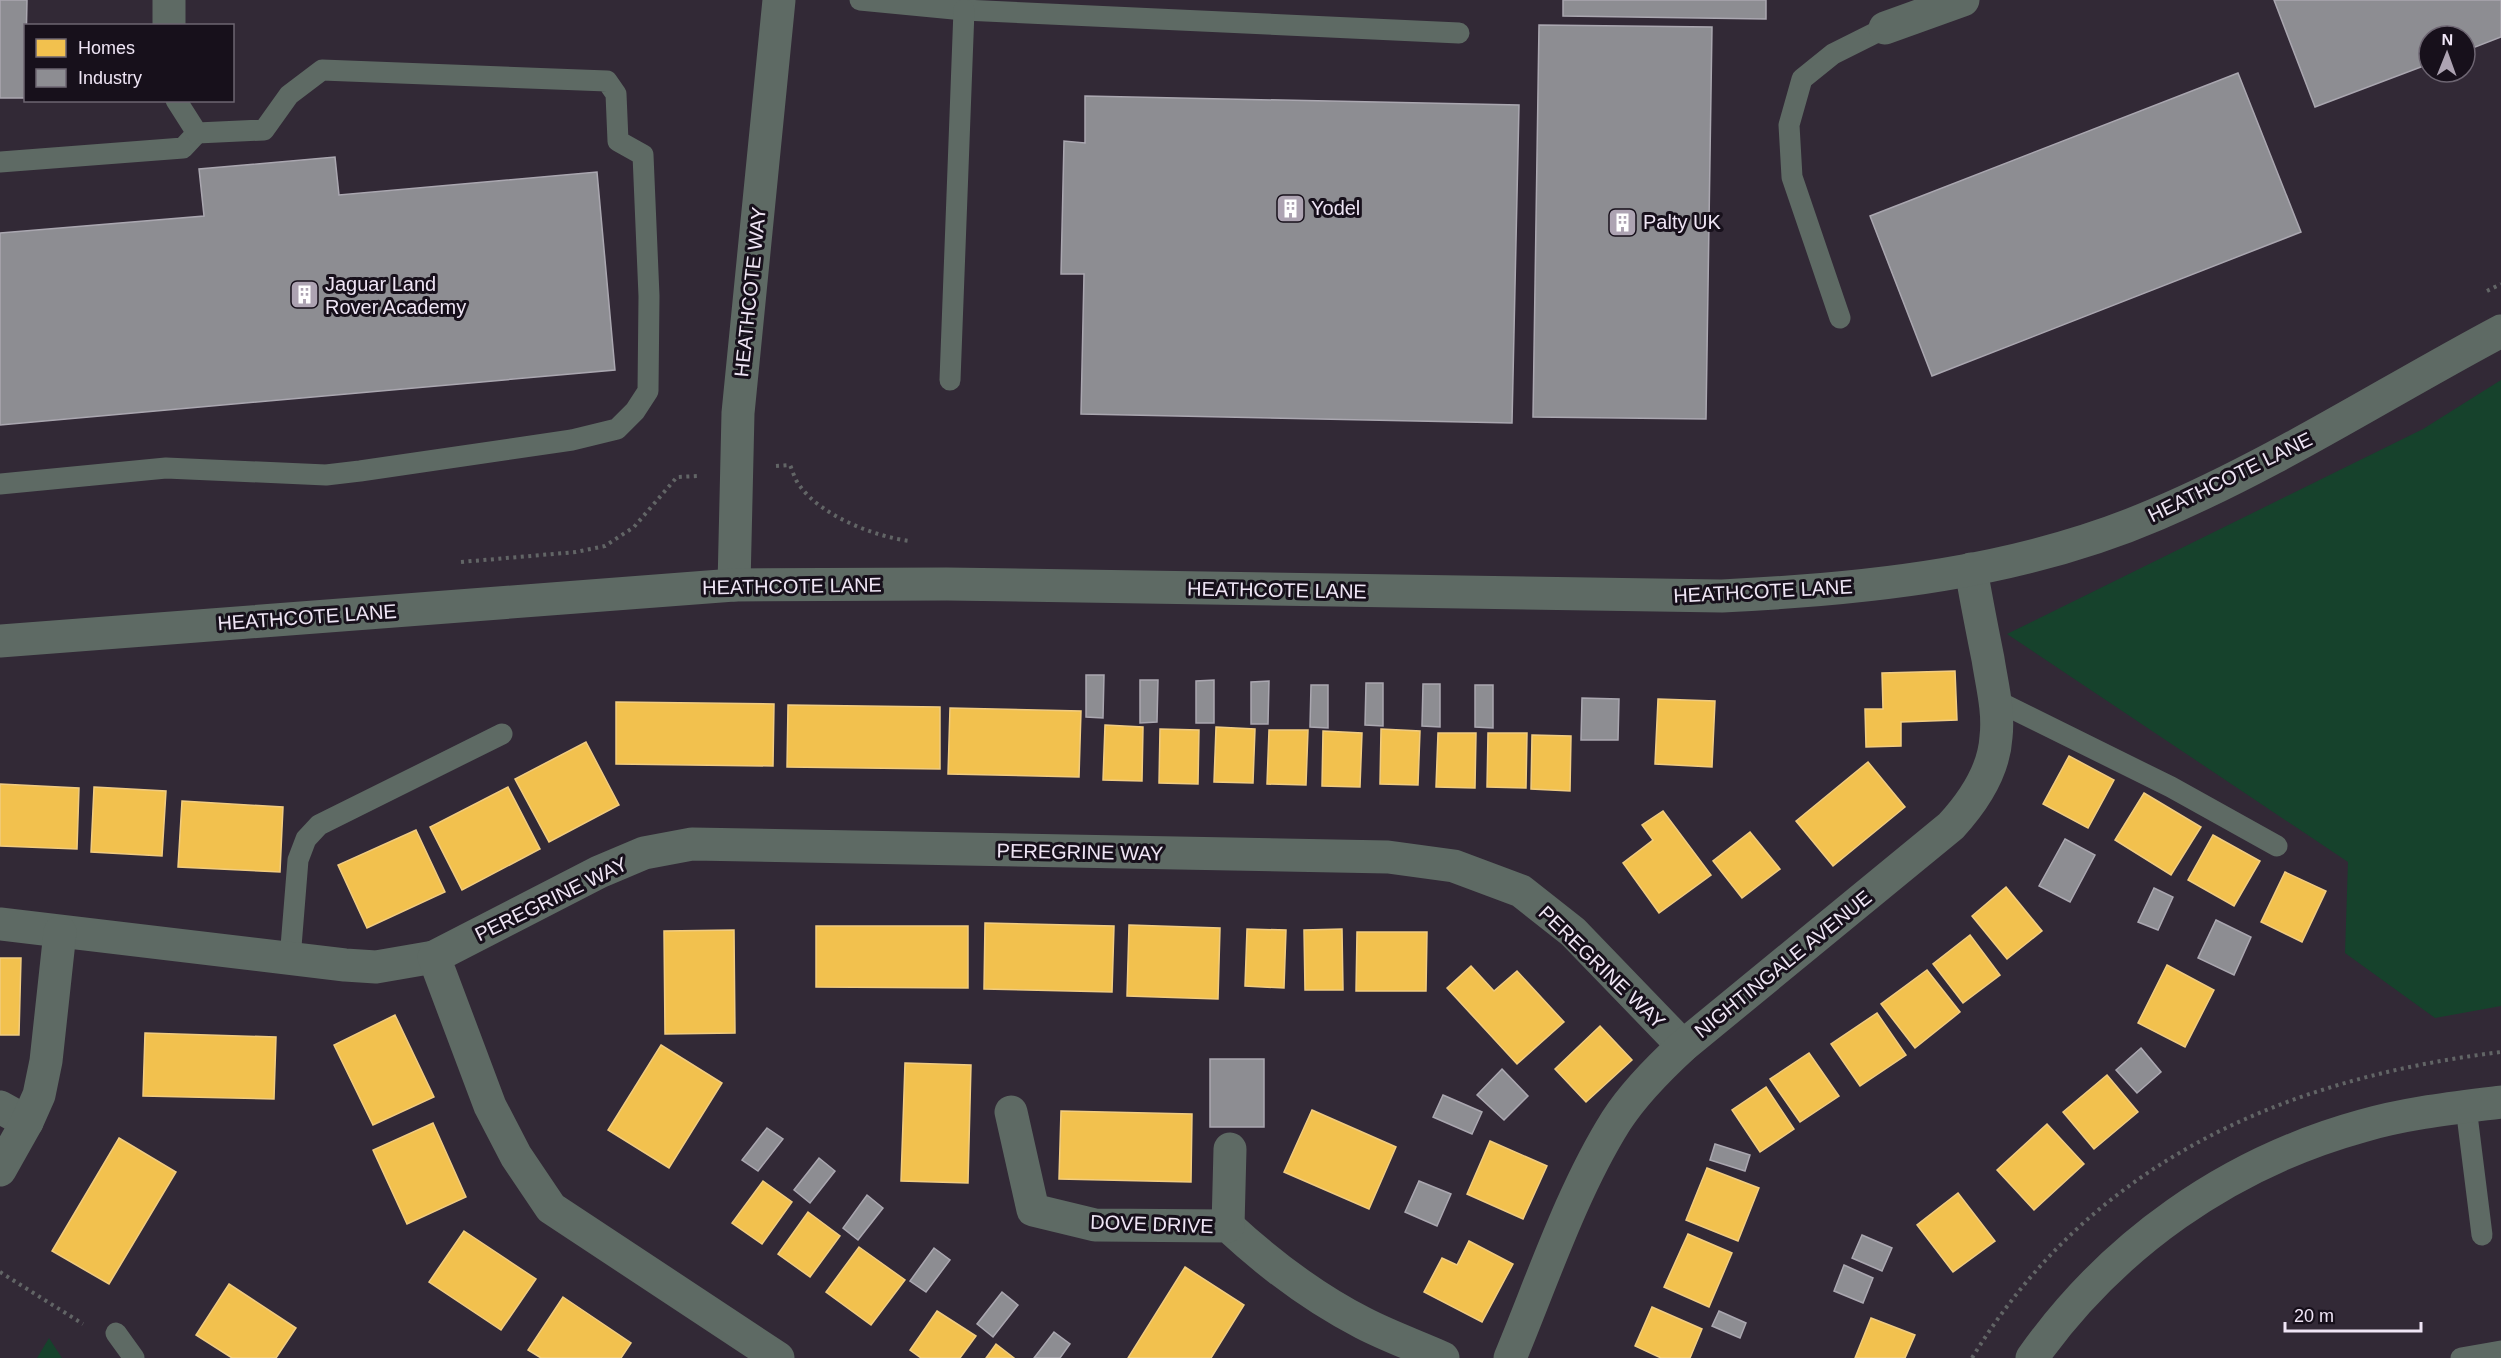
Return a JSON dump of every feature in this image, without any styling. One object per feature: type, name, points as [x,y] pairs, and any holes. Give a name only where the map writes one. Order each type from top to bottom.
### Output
[{"type":"street","points":[[169,0],[169,24]]},
{"type":"street","name":"HEATHCOTE WAY","points":[[734,585],[738,413],[779,0]]},
{"type":"street","points":[[1885,28],[1963,0]]},
{"type":"street","name":"HEATHCOTE LANE","points":[[0,641],[734,585],[947,584],[1722,596],[1810,592],[1902,581],[1971,569],[2053,550],[2156,514],[2274,458],[2501,331]]},
{"type":"street","name":"NIGHTINGALE AVENUE","points":[[1510,1358],[1588,1170],[1624,1111],[1652,1074],[1951,826],[1968,807],[1990,763],[1996,738],[1995,700],[1971,569]]},
{"type":"street","name":"PEREGRINE WAY","points":[[0,924],[290,959],[376,967],[434,957],[598,872],[644,853],[692,844],[1388,856],[1454,866],[1521,891],[1573,932],[1683,1046]]},
{"type":"street","points":[[0,1170],[14,1115],[39,1095],[46,1061],[60,932]]},
{"type":"street","points":[[434,957],[490,1106],[516,1156],[551,1208],[778,1358]]},
{"type":"street","points":[[2032,1358],[2081,1297],[2114,1263],[2186,1205],[2223,1184],[2307,1144],[2362,1126],[2417,1113],[2501,1102]]},
{"type":"street","name":"DOVE DRIVE","points":[[1011,1112],[1033,1210],[1095,1225],[1228,1226],[1256,1252],[1332,1305],[1364,1323],[1443,1358]]},
{"type":"street","name":"DOVE DRIVE","points":[[1228,1226],[1230,1149]]},
{"type":"lane","points":[[860,0],[964,10],[1460,33]]},
{"type":"lane","points":[[950,380],[964,10]]},
{"type":"lane","points":[[1840,318],[1792,177],[1789,125],[1802,79],[1833,54],[1885,28]]},
{"type":"lane","points":[[0,162],[183,148],[197,133],[264,130],[289,95],[322,70],[607,81],[616,94],[618,141],[643,154],[650,296],[648,391],[635,411],[617,429],[572,440],[326,475],[166,468],[0,484]]},
{"type":"lane","points":[[177,102],[197,133]]},
{"type":"lane","points":[[1995,700],[2171,787],[2277,846]]},
{"type":"lane","points":[[290,959],[298,860],[306,839],[319,825],[502,734]]},
{"type":"lane","points":[[2466,1107],[2482,1235]]},
{"type":"lane","points":[[116,1333],[134,1358]]},
{"type":"lane","points":[[2461,1358],[2501,1351]]},
{"type":"path","points":[[2482,293],[2501,284]]},
{"type":"path","points":[[769,467],[790,465],[799,486],[811,498],[848,521],[869,531],[917,542]]},
{"type":"path","points":[[458,562],[576,552],[605,546],[634,527],[657,504],[677,477],[694,477]]},
{"type":"path","points":[[0,1272],[89,1329]]},
{"type":"green space","points":[[2501,380],[2501,1006],[2435,1018],[2345,953],[2348,862],[2007,634],[2423,429]]},
{"type":"green space","points":[[49,1338],[62,1358],[37,1358]]},
{"type":"building: Homes","points":[[1955,671],[1957,720],[1901,722],[1901,746],[1866,747],[1865,709],[1883,709],[1882,673]]},
{"type":"building: Homes","points":[[1658,699],[1715,701],[1712,767],[1655,764]]},
{"type":"building: Homes","points":[[616,702],[774,704],[773,766],[616,764]]},
{"type":"building: Homes","points":[[788,705],[940,707],[940,769],[787,767]]},
{"type":"building: Homes","points":[[950,708],[1081,711],[1079,777],[948,774]]},
{"type":"building: Homes","points":[[1105,725],[1143,727],[1142,781],[1103,780]]},
{"type":"building: Homes","points":[[1216,727],[1255,729],[1253,783],[1214,782]]},
{"type":"building: Homes","points":[[1160,729],[1199,730],[1198,784],[1159,783]]},
{"type":"building: Homes","points":[[1381,729],[1420,731],[1418,785],[1380,784]]},
{"type":"building: Homes","points":[[1269,730],[1308,730],[1306,785],[1267,784]]},
{"type":"building: Homes","points":[[1323,731],[1362,733],[1360,787],[1322,786]]},
{"type":"building: Homes","points":[[1438,733],[1476,733],[1475,788],[1436,787]]},
{"type":"building: Homes","points":[[1488,733],[1527,733],[1526,788],[1487,787]]},
{"type":"building: Homes","points":[[1532,735],[1571,736],[1570,791],[1531,789]]},
{"type":"building: Homes","points":[[586,742],[619,805],[549,842],[515,779]]},
{"type":"building: Homes","points":[[2069,756],[2114,780],[2088,828],[2043,804]]},
{"type":"building: Homes","points":[[1868,762],[1905,807],[1833,866],[1796,821]]},
{"type":"building: Homes","points":[[0,784],[79,788],[77,849],[0,846]]},
{"type":"building: Homes","points":[[94,787],[166,791],[162,856],[91,852]]},
{"type":"building: Homes","points":[[508,787],[540,849],[462,890],[430,827]]},
{"type":"building: Homes","points":[[2144,793],[2201,827],[2171,875],[2115,840]]},
{"type":"building: Homes","points":[[182,801],[283,807],[280,872],[178,867]]},
{"type":"building: Homes","points":[[1663,811],[1711,875],[1659,913],[1623,863],[1653,840],[1642,825]]},
{"type":"building: Homes","points":[[416,830],[445,892],[367,928],[338,865]]},
{"type":"building: Homes","points":[[1750,832],[1780,869],[1742,898],[1713,861]]},
{"type":"building: Homes","points":[[2213,835],[2260,861],[2234,906],[2188,880]]},
{"type":"building: Homes","points":[[2285,872],[2326,891],[2302,942],[2261,922]]},
{"type":"building: Homes","points":[[2006,887],[2042,931],[2007,959],[1972,916]]},
{"type":"building: Homes","points":[[985,923],[1114,926],[1112,992],[984,989]]},
{"type":"building: Homes","points":[[1129,925],[1220,928],[1218,999],[1127,996]]},
{"type":"building: Homes","points":[[816,926],[968,926],[968,988],[816,987]]},
{"type":"building: Homes","points":[[1247,929],[1286,930],[1284,988],[1245,986]]},
{"type":"building: Homes","points":[[1342,929],[1343,990],[1305,990],[1304,930]]},
{"type":"building: Homes","points":[[734,930],[735,1033],[665,1034],[664,931]]},
{"type":"building: Homes","points":[[1357,932],[1427,932],[1426,991],[1356,991]]},
{"type":"building: Homes","points":[[1970,935],[2000,975],[1963,1003],[1933,964]]},
{"type":"building: Homes","points":[[0,958],[21,958],[19,1035],[0,1035]]},
{"type":"building: Homes","points":[[2167,965],[2214,990],[2185,1047],[2138,1023]]},
{"type":"building: Homes","points":[[1471,966],[1494,991],[1517,971],[1564,1022],[1517,1064],[1447,988]]},
{"type":"building: Homes","points":[[1927,970],[1960,1012],[1915,1048],[1881,1004]]},
{"type":"building: Homes","points":[[1877,1013],[1906,1055],[1860,1086],[1831,1044]]},
{"type":"building: Homes","points":[[395,1015],[434,1097],[373,1125],[334,1045]]},
{"type":"building: Homes","points":[[1600,1026],[1632,1060],[1586,1102],[1555,1069]]},
{"type":"building: Homes","points":[[145,1033],[276,1037],[274,1099],[143,1096]]},
{"type":"building: Homes","points":[[661,1045],[722,1083],[669,1168],[608,1130]]},
{"type":"building: Homes","points":[[1809,1053],[1839,1096],[1800,1122],[1770,1079]]},
{"type":"building: Homes","points":[[905,1063],[971,1065],[968,1183],[901,1181]]},
{"type":"building: Homes","points":[[2107,1075],[2138,1112],[2094,1149],[2063,1112]]},
{"type":"building: Homes","points":[[1766,1087],[1794,1129],[1760,1152],[1732,1110]]},
{"type":"building: Homes","points":[[1312,1110],[1396,1147],[1369,1209],[1284,1172]]},
{"type":"building: Homes","points":[[1061,1111],[1192,1114],[1191,1182],[1059,1179]]},
{"type":"building: Homes","points":[[433,1123],[466,1197],[407,1224],[373,1150]]},
{"type":"building: Homes","points":[[2047,1124],[2084,1164],[2034,1210],[1997,1170]]},
{"type":"building: Homes","points":[[119,1138],[176,1172],[109,1284],[52,1251]]},
{"type":"building: Homes","points":[[1490,1141],[1547,1166],[1523,1219],[1467,1194]]},
{"type":"building: Homes","points":[[1707,1168],[1759,1188],[1738,1241],[1686,1220]]},
{"type":"building: Homes","points":[[763,1181],[792,1202],[762,1244],[732,1223]]},
{"type":"building: Homes","points":[[1958,1193],[1995,1241],[1953,1272],[1917,1225]]},
{"type":"building: Homes","points":[[808,1212],[840,1236],[810,1277],[778,1254]]},
{"type":"building: Homes","points":[[464,1231],[536,1279],[501,1330],[429,1282]]},
{"type":"building: Homes","points":[[1688,1234],[1732,1253],[1709,1307],[1664,1287]]},
{"type":"building: Homes","points":[[1469,1241],[1513,1264],[1482,1322],[1424,1292],[1442,1258],[1457,1265]]},
{"type":"building: Homes","points":[[859,1247],[905,1280],[871,1325],[826,1292]]},
{"type":"building: Homes","points":[[1185,1267],[1244,1305],[1211,1358],[1128,1358]]},
{"type":"building: Homes","points":[[229,1284],[296,1328],[276,1358],[232,1358],[196,1335]]},
{"type":"building: Homes","points":[[563,1297],[631,1343],[621,1358],[541,1358],[528,1350]]},
{"type":"building: Homes","points":[[1652,1307],[1702,1329],[1690,1358],[1661,1358],[1635,1346]]},
{"type":"building: Homes","points":[[937,1311],[976,1336],[960,1358],[921,1358],[910,1350]]},
{"type":"building: Homes","points":[[1871,1318],[1915,1335],[1905,1358],[1855,1358]]},
{"type":"building: Homes","points":[[996,1344],[1014,1358],[986,1358]]},
{"type":"building: Industry","points":[[0,0],[27,0],[27,24],[24,24],[24,98],[0,98]]},
{"type":"building: Industry","points":[[1563,0],[1766,0],[1766,19],[1563,16]]},
{"type":"building: Industry","points":[[2274,0],[2501,0],[2501,37],[2477,46],[2477,24],[2417,24],[2417,69],[2315,107]]},
{"type":"building: Industry","name":"Palty UK","points":[[1539,25],[1712,27],[1706,419],[1533,417]]},
{"type":"building: Industry","points":[[2238,73],[2301,232],[1932,376],[1870,216]]},
{"type":"building: Industry","name":"Yodel","points":[[1085,96],[1519,105],[1512,423],[1081,414],[1084,274],[1061,274],[1064,141],[1085,143]]},
{"type":"building: Industry","name":"Jaguar Land Rover Academy","points":[[335,157],[339,195],[597,172],[615,370],[0,425],[0,233],[204,216],[199,169]]},
{"type":"building: Industry","points":[[1086,675],[1104,675],[1103,718],[1086,717]]},
{"type":"building: Industry","points":[[1140,680],[1158,680],[1157,722],[1140,723]]},
{"type":"building: Industry","points":[[1214,680],[1214,723],[1196,723],[1196,681]]},
{"type":"building: Industry","points":[[1269,681],[1268,724],[1251,724],[1251,682]]},
{"type":"building: Industry","points":[[1366,683],[1383,683],[1383,726],[1365,725]]},
{"type":"building: Industry","points":[[1423,684],[1440,684],[1440,727],[1422,726]]},
{"type":"building: Industry","points":[[1311,685],[1328,685],[1328,728],[1310,727]]},
{"type":"building: Industry","points":[[1475,685],[1493,685],[1493,728],[1475,727]]},
{"type":"building: Industry","points":[[1582,698],[1619,699],[1618,740],[1581,740]]},
{"type":"building: Industry","points":[[2065,839],[2095,855],[2070,902],[2039,886]]},
{"type":"building: Industry","points":[[2154,888],[2173,897],[2158,930],[2138,922]]},
{"type":"building: Industry","points":[[2216,920],[2251,937],[2234,975],[2198,958]]},
{"type":"building: Industry","points":[[2141,1048],[2161,1072],[2137,1093],[2116,1070]]},
{"type":"building: Industry","points":[[1210,1059],[1264,1059],[1264,1127],[1210,1127]]},
{"type":"building: Industry","points":[[1502,1069],[1528,1096],[1504,1120],[1477,1095]]},
{"type":"building: Industry","points":[[1443,1095],[1482,1112],[1472,1134],[1433,1117]]},
{"type":"building: Industry","points":[[767,1128],[783,1139],[758,1171],[742,1160]]},
{"type":"building: Industry","points":[[1715,1144],[1750,1155],[1745,1171],[1710,1160]]},
{"type":"building: Industry","points":[[819,1158],[835,1171],[810,1203],[794,1190]]},
{"type":"building: Industry","points":[[1419,1181],[1451,1194],[1437,1226],[1405,1212]]},
{"type":"building: Industry","points":[[867,1195],[883,1208],[858,1240],[843,1228]]},
{"type":"building: Industry","points":[[1862,1235],[1892,1248],[1882,1271],[1852,1258]]},
{"type":"building: Industry","points":[[934,1248],[950,1260],[926,1292],[910,1281]]},
{"type":"building: Industry","points":[[1844,1265],[1873,1278],[1863,1303],[1834,1291]]},
{"type":"building: Industry","points":[[1002,1292],[1018,1305],[993,1337],[977,1324]]},
{"type":"building: Industry","points":[[1719,1311],[1746,1323],[1740,1338],[1712,1326]]},
{"type":"building: Industry","points":[[1054,1332],[1070,1344],[1060,1358],[1034,1358]]},
{"type":"place","name":"Yodel","points":[[1290,208]]},
{"type":"place","name":"Palty UK","points":[[1622,222]]},
{"type":"place","name":"Jaguar Land Rover Academy","points":[[304,295]]}]
